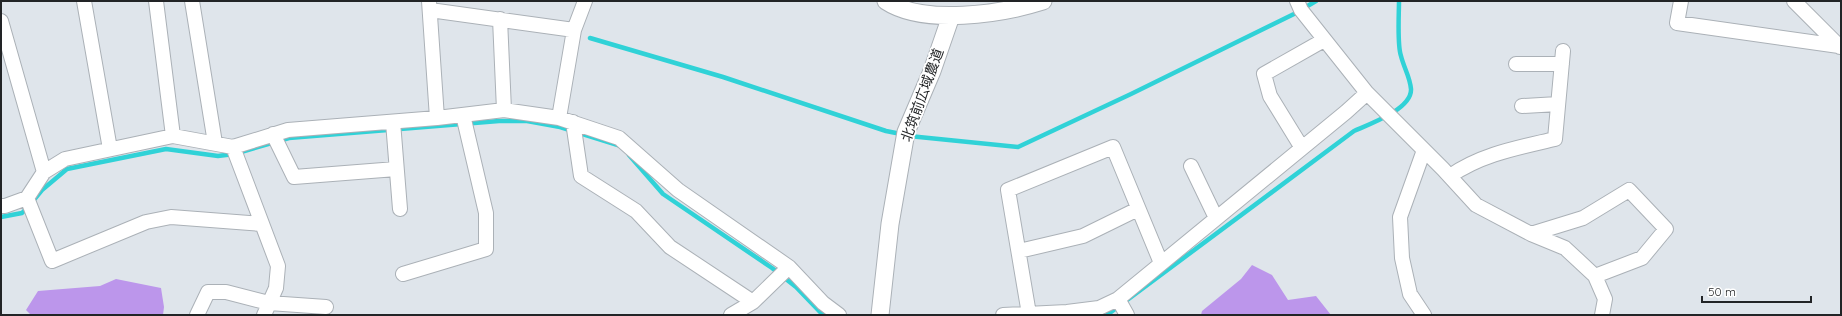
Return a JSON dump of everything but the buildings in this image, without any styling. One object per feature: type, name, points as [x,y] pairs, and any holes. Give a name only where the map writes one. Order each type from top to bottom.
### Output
[{"type":"street","points":[[84,1],[110,149]]},
{"type":"street","points":[[156,1],[173,136]]},
{"type":"street","points":[[192,1],[215,143]]},
{"type":"street","points":[[559,118],[574,30],[585,1]]},
{"type":"street","points":[[886,1],[893,5],[923,13],[951,16],[1022,8],[1043,1]]},
{"type":"street","points":[[1297,1],[1301,10],[1366,93],[1450,176],[1476,205],[1531,234],[1565,248],[1595,276],[1605,299],[1602,315]]},
{"type":"street","points":[[1681,1],[1678,23],[1840,47]]},
{"type":"street","points":[[1794,1],[1840,47]]},
{"type":"street","points":[[436,118],[430,6],[500,19],[574,30]]},
{"type":"street","name":"北筑前広域農道","points":[[880,315],[890,224],[906,132],[932,71],[951,16]]},
{"type":"street","points":[[500,19],[504,110]]},
{"type":"street","points":[[1,21],[44,172]]},
{"type":"street","points":[[1302,148],[1270,96],[1264,74],[1324,40]]},
{"type":"street","points":[[1450,176],[1466,164],[1490,155],[1555,140],[1562,57],[1516,64]]},
{"type":"street","points":[[1003,315],[1067,312],[1099,308],[1118,299],[1302,148],[1366,93]]},
{"type":"street","points":[[1522,106],[1558,104]]},
{"type":"street","points":[[1,206],[27,198],[44,172],[65,158],[173,136],[233,147],[288,130],[436,118],[504,110],[559,118],[619,138],[678,190],[789,267],[823,304],[839,315]]},
{"type":"street","points":[[403,274],[486,249],[486,213],[463,115]]},
{"type":"street","points":[[392,122],[400,209]]},
{"type":"street","points":[[573,122],[581,176],[636,211],[670,247],[752,302]]},
{"type":"street","points":[[273,134],[294,177],[396,169]]},
{"type":"street","points":[[233,147],[278,266],[276,288],[267,309]]},
{"type":"street","points":[[1029,314],[1008,190],[1113,147],[1161,263]]},
{"type":"street","points":[[1424,150],[1400,216],[1402,258],[1410,294],[1424,315]]},
{"type":"street","points":[[1191,166],[1216,218]]},
{"type":"street","points":[[1531,234],[1583,218],[1629,190],[1666,229],[1642,258],[1595,276]]},
{"type":"street","points":[[27,198],[52,262],[146,222],[171,217],[262,224]]},
{"type":"street","points":[[1019,251],[1083,236],[1138,209]]},
{"type":"street","points":[[731,315],[752,302],[789,267]]},
{"type":"street","points":[[197,315],[208,292],[226,292],[267,309],[326,307]]},
{"type":"street","points":[[1118,299],[1127,315]]},
{"type":"shaded area","points":[[1252,265],[1272,275],[1288,300],[1316,296],[1331,315],[1201,315],[1202,311],[1241,279]]},
{"type":"shaded area","points":[[116,279],[161,288],[164,307],[163,315],[31,315],[26,310],[38,291],[100,286]]},
{"type":"waterway","points":[[909,136],[1018,147],[1131,94],[1294,14],[1316,1]]},
{"type":"waterway","points":[[1107,315],[1354,131],[1389,115],[1405,103],[1411,89],[1400,51],[1399,1]]},
{"type":"waterway","points":[[590,38],[723,77],[886,131],[901,134]]},
{"type":"waterway","points":[[241,152],[289,138],[499,121],[527,121],[560,127],[621,146]]},
{"type":"waterway","points":[[33,201],[42,190],[67,169],[166,149],[218,156],[234,154]]},
{"type":"waterway","points":[[629,155],[663,194],[772,268],[796,287],[823,315]]},
{"type":"waterway","points":[[1,217],[22,213],[28,207]]}]
